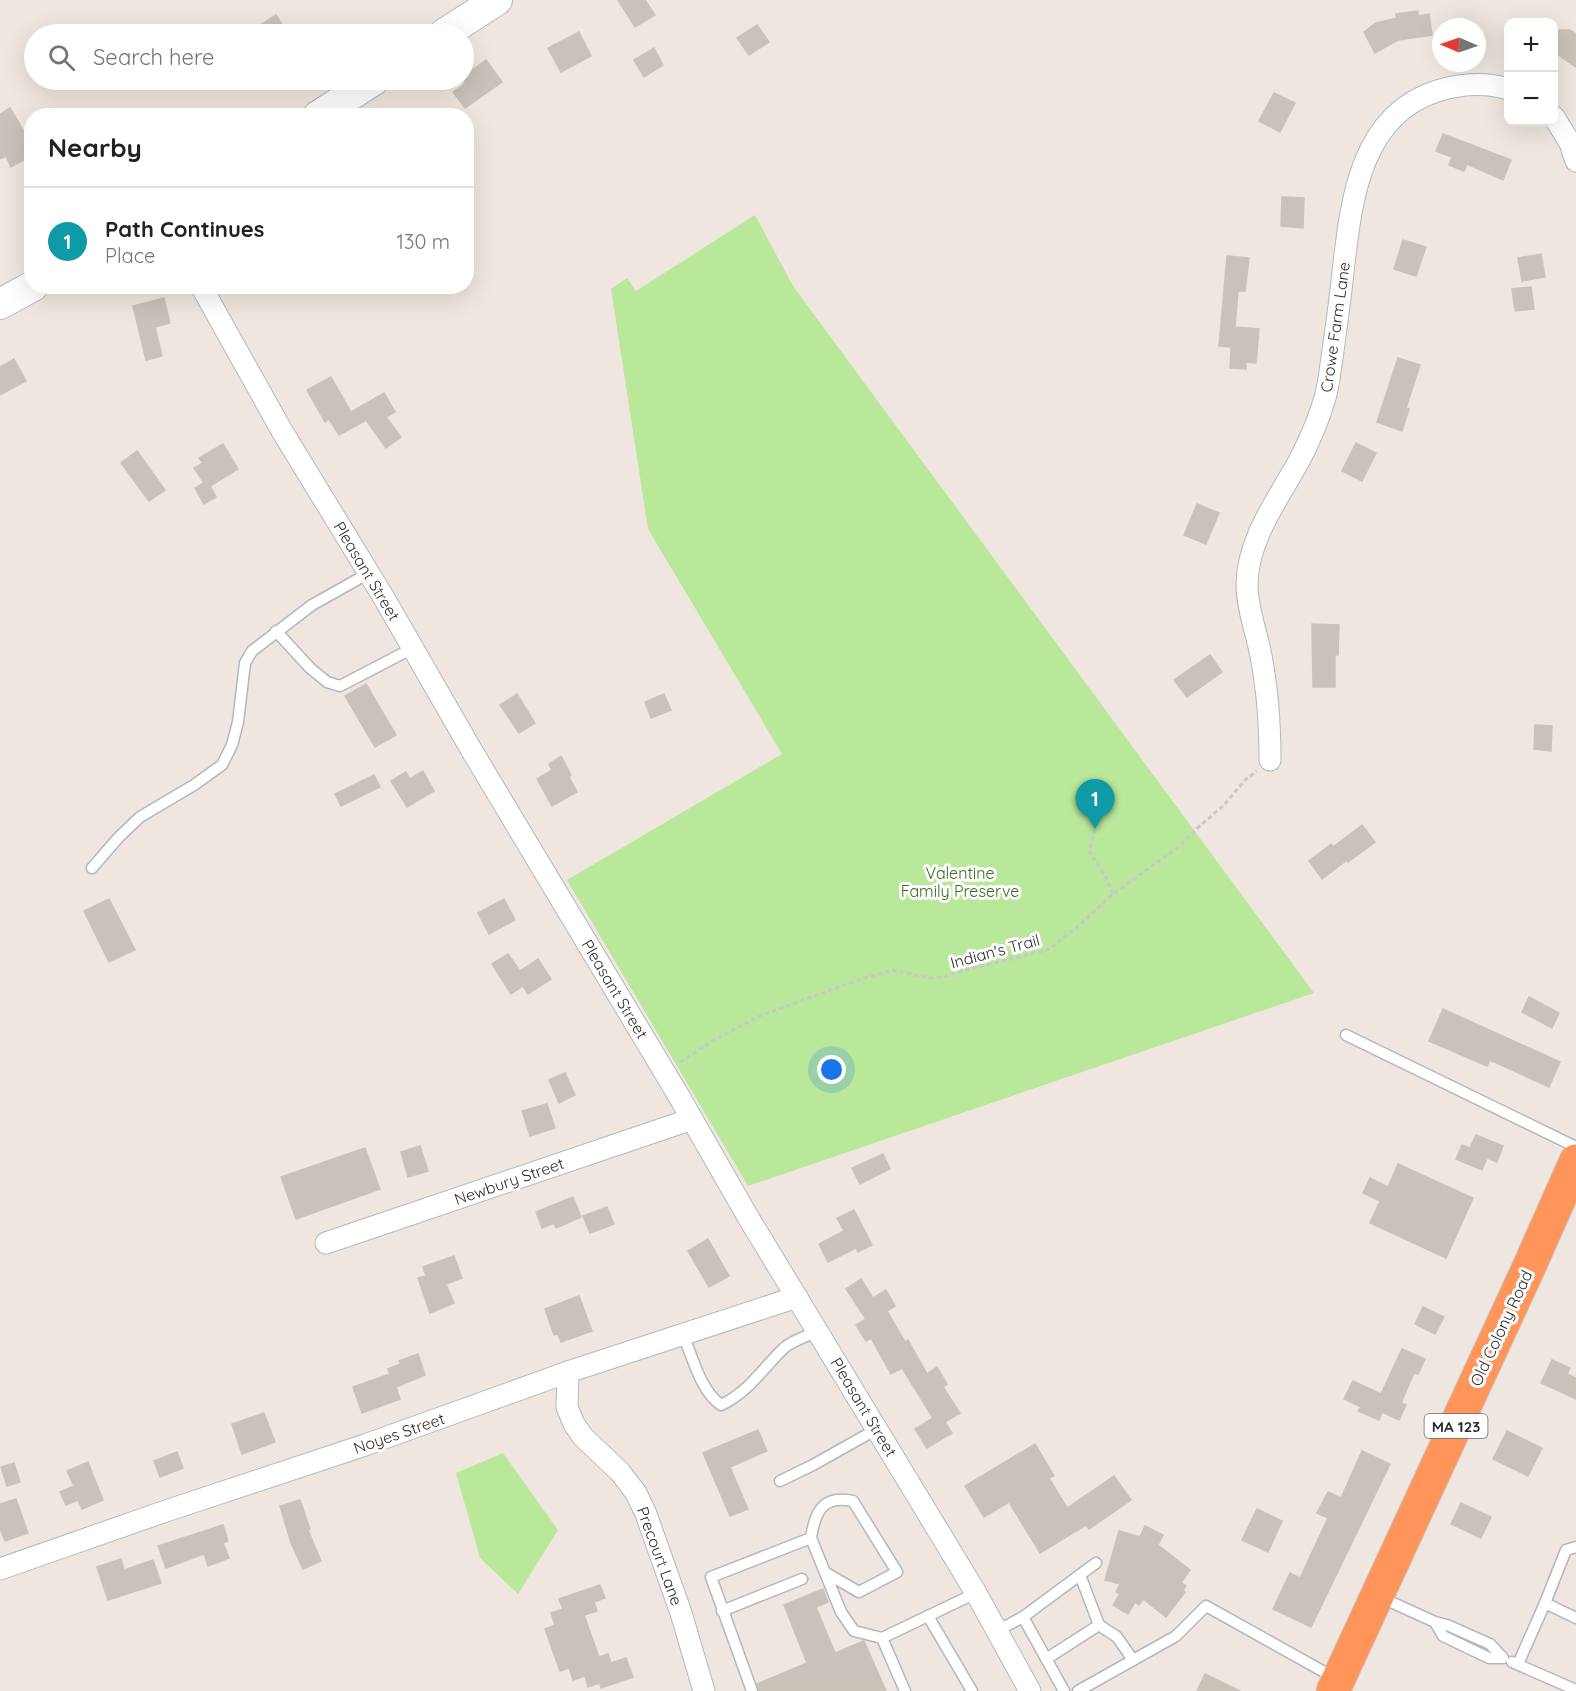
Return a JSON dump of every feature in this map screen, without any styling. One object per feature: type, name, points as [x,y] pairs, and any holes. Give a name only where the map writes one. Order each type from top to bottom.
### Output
[{"type":"highway","name":"Old Colony Road","points":[[1336,1685],[1576,1161]]},
{"type":"street","points":[[460,24],[497,0]]},
{"type":"street","name":"Crowe Farm Lane","points":[[1270,760],[1270,714],[1247,585],[1250,559],[1267,517],[1314,429],[1326,394],[1338,318],[1350,211],[1360,172],[1377,137],[1399,111],[1413,101],[1430,93],[1463,85],[1504,88]]},
{"type":"street","points":[[330,108],[358,90]]},
{"type":"street","points":[[1558,124],[1570,143],[1576,161]]},
{"type":"street","points":[[0,304],[24,291]]},
{"type":"street","name":"Pleasant Street","points":[[205,294],[282,431],[369,573],[748,1217],[975,1593],[1030,1691]]},
{"type":"street","name":"Newbury Street","points":[[326,1243],[692,1119]]},
{"type":"street","name":"Noyes Street","points":[[0,1569],[365,1445],[568,1372],[797,1297]]},
{"type":"street","name":"Precourt Lane","points":[[568,1372],[567,1407],[574,1425],[583,1437],[620,1472],[636,1492],[646,1514],[681,1613],[704,1691]]},
{"type":"lane","points":[[92,868],[140,817],[194,785],[222,765],[232,745],[238,722],[245,663],[252,651],[312,605],[369,573]]},
{"type":"lane","points":[[276,631],[310,668],[327,682],[340,686],[413,648]]},
{"type":"lane","points":[[1346,1035],[1576,1147]]},
{"type":"lane","points":[[683,1335],[702,1381],[712,1398],[721,1405],[735,1399],[786,1346],[818,1331]]},
{"type":"lane","points":[[780,1481],[877,1429]]},
{"type":"lane","points":[[825,1573],[859,1592],[897,1572],[854,1501],[844,1499],[825,1504],[818,1512],[814,1521],[812,1538],[825,1573],[841,1612],[854,1631],[882,1638],[975,1593]]},
{"type":"lane","points":[[752,1691],[711,1577],[812,1538]]},
{"type":"lane","points":[[1518,1664],[1566,1550],[1576,1547]]},
{"type":"lane","points":[[997,1631],[1023,1617],[1096,1563]]},
{"type":"lane","points":[[1080,1575],[1099,1626],[1117,1637],[1133,1660]]},
{"type":"lane","points":[[723,1611],[802,1579]]},
{"type":"lane","points":[[1377,1596],[1435,1622],[1443,1636],[1489,1658],[1503,1658],[1576,1690]]},
{"type":"lane","points":[[1545,1603],[1576,1618]]},
{"type":"lane","points":[[1078,1691],[1176,1636],[1206,1606],[1336,1685]]},
{"type":"lane","points":[[928,1616],[972,1691]]},
{"type":"lane","points":[[1023,1617],[1064,1691]]},
{"type":"lane","points":[[1046,1659],[1099,1626]]},
{"type":"lane","points":[[882,1638],[905,1691]]},
{"type":"path","name":"Indian's Trail","points":[[676,1064],[716,1039],[760,1016],[861,979],[893,970],[929,978],[944,977],[1050,949],[1113,894],[1181,845],[1224,805],[1245,780],[1270,760]]},
{"type":"path","points":[[1095,829],[1089,851],[1104,874],[1113,894]]},
{"type":"green space","name":"Valentine Family Preserve","points":[[755,215],[793,286],[1314,993],[748,1186],[567,880],[782,754],[648,529],[611,289],[627,278],[636,291]]},
{"type":"green space","points":[[503,1453],[558,1530],[518,1594],[480,1558],[456,1473]]},
{"type":"building","points":[[618,0],[645,0],[655,15],[635,27]]},
{"type":"building","points":[[1418,11],[1418,16],[1429,14],[1432,35],[1398,40],[1375,53],[1364,32],[1376,23],[1397,18],[1396,14]]},
{"type":"building","points":[[276,15],[282,24],[262,24]]},
{"type":"building","points":[[757,25],[769,42],[749,55],[737,38]]},
{"type":"building","points":[[1558,30],[1570,30],[1576,34],[1576,67],[1558,55]]},
{"type":"building","points":[[579,32],[591,56],[561,72],[548,48]]},
{"type":"building","points":[[654,48],[663,65],[644,77],[634,60]]},
{"type":"building","points":[[486,60],[502,82],[465,108],[453,92],[474,90],[474,69]]},
{"type":"building","points":[[1274,93],[1295,103],[1280,132],[1259,121]]},
{"type":"building","points":[[10,108],[24,132],[24,160],[11,167],[6,156],[0,159],[0,114]]},
{"type":"building","points":[[1443,134],[1511,160],[1503,180],[1467,164],[1464,171],[1449,165],[1452,157],[1436,151]]},
{"type":"building","points":[[1282,197],[1304,198],[1303,228],[1281,226]]},
{"type":"building","points":[[1403,240],[1426,247],[1416,276],[1394,269]]},
{"type":"building","points":[[1541,254],[1545,277],[1522,281],[1518,258]]},
{"type":"building","points":[[1227,256],[1249,258],[1245,291],[1238,291],[1235,327],[1259,329],[1256,363],[1246,362],[1246,369],[1230,368],[1231,347],[1219,346]]},
{"type":"building","points":[[1531,287],[1534,309],[1515,311],[1512,289]]},
{"type":"building","points":[[164,298],[170,323],[155,327],[162,356],[146,360],[133,306]]},
{"type":"building","points":[[1398,358],[1420,365],[1406,408],[1409,409],[1402,431],[1377,422]]},
{"type":"building","points":[[14,359],[26,381],[0,395],[0,367]]},
{"type":"building","points":[[331,377],[351,412],[384,393],[395,412],[386,417],[401,437],[386,448],[366,420],[339,435],[329,419],[325,422],[307,390]]},
{"type":"building","points":[[1356,443],[1376,453],[1362,481],[1342,471]]},
{"type":"building","points":[[223,444],[238,469],[210,486],[216,497],[204,504],[195,488],[204,483],[194,468],[203,463],[199,458]]},
{"type":"building","points":[[137,451],[165,490],[149,501],[121,463]]},
{"type":"building","points":[[1197,504],[1219,513],[1206,544],[1184,535]]},
{"type":"building","points":[[1312,624],[1339,625],[1338,655],[1335,655],[1335,687],[1313,687]]},
{"type":"building","points":[[1210,655],[1222,672],[1187,697],[1174,680]]},
{"type":"building","points":[[366,684],[396,735],[375,747],[345,696]]},
{"type":"building","points":[[517,694],[535,723],[519,733],[500,705]]},
{"type":"building","points":[[664,694],[671,710],[651,718],[645,702]]},
{"type":"building","points":[[1535,725],[1552,726],[1551,751],[1534,749]]},
{"type":"building","points":[[561,756],[577,792],[552,806],[537,779],[552,770],[549,764]]},
{"type":"building","points":[[423,771],[434,791],[407,807],[391,781],[406,772],[410,779]]},
{"type":"building","points":[[374,775],[380,787],[341,806],[335,794]]},
{"type":"building","points":[[1362,825],[1375,842],[1322,879],[1309,861],[1331,844],[1333,847]]},
{"type":"building","points":[[109,899],[135,950],[109,962],[84,911]]},
{"type":"building","points":[[504,899],[515,920],[489,934],[478,913]]},
{"type":"building","points":[[508,954],[520,971],[538,959],[551,979],[528,994],[523,986],[511,994],[492,964]]},
{"type":"building","points":[[1529,997],[1559,1013],[1552,1028],[1522,1012]]},
{"type":"building","points":[[1443,1009],[1560,1062],[1549,1087],[1490,1060],[1487,1066],[1429,1041]]},
{"type":"building","points":[[565,1073],[575,1095],[559,1103],[549,1080]]},
{"type":"building","points":[[547,1104],[555,1128],[530,1136],[522,1111]]},
{"type":"building","points":[[1476,1135],[1503,1146],[1497,1162],[1487,1158],[1482,1170],[1456,1159],[1462,1145],[1470,1148]]},
{"type":"building","points":[[420,1146],[428,1171],[408,1177],[401,1152]]},
{"type":"building","points":[[365,1148],[380,1189],[296,1219],[281,1177]]},
{"type":"building","points":[[883,1154],[890,1169],[860,1184],[852,1168]]},
{"type":"building","points":[[1398,1164],[1473,1198],[1446,1258],[1370,1223],[1380,1201],[1363,1193],[1370,1178],[1388,1187]]},
{"type":"building","points":[[573,1197],[581,1217],[556,1228],[554,1223],[542,1228],[536,1212]]},
{"type":"building","points":[[607,1207],[614,1224],[590,1233],[583,1216]]},
{"type":"building","points":[[854,1210],[872,1245],[858,1252],[856,1248],[828,1262],[819,1244],[844,1231],[837,1218]]},
{"type":"building","points":[[708,1239],[729,1276],[709,1287],[688,1251]]},
{"type":"building","points":[[454,1256],[462,1278],[446,1284],[454,1303],[430,1313],[418,1278],[426,1276],[423,1267]]},
{"type":"building","points":[[861,1279],[873,1298],[886,1290],[895,1306],[887,1311],[905,1342],[908,1340],[927,1374],[937,1367],[947,1384],[943,1387],[960,1413],[945,1422],[952,1433],[927,1448],[915,1429],[933,1418],[902,1368],[891,1374],[871,1338],[866,1341],[856,1325],[866,1319],[846,1289]]},
{"type":"building","points":[[579,1296],[592,1331],[561,1342],[558,1334],[554,1335],[545,1309]]},
{"type":"building","points":[[1423,1307],[1444,1317],[1435,1334],[1415,1324]]},
{"type":"building","points":[[1402,1349],[1425,1359],[1418,1374],[1414,1373],[1401,1403],[1406,1405],[1399,1420],[1382,1412],[1379,1420],[1358,1411],[1361,1407],[1344,1399],[1353,1381],[1381,1394]]},
{"type":"building","points":[[418,1354],[425,1375],[396,1387],[400,1399],[362,1413],[353,1387],[390,1374],[388,1369],[401,1364],[399,1361]]},
{"type":"building","points":[[1552,1360],[1570,1368],[1567,1374],[1576,1378],[1576,1399],[1541,1383]]},
{"type":"building","points":[[264,1413],[275,1442],[242,1454],[232,1424]]},
{"type":"building","points":[[758,1430],[767,1451],[730,1467],[748,1509],[730,1516],[703,1453]]},
{"type":"building","points":[[1507,1431],[1542,1448],[1528,1476],[1493,1459]]},
{"type":"building","points":[[1035,1444],[1054,1476],[1049,1478],[1067,1508],[1114,1476],[1131,1500],[1089,1529],[1086,1525],[1040,1553],[1009,1502],[984,1517],[965,1486]]},
{"type":"building","points":[[1362,1451],[1390,1464],[1311,1627],[1273,1609],[1290,1573],[1300,1578],[1328,1518],[1317,1513],[1328,1492],[1341,1498]]},
{"type":"building","points":[[177,1452],[183,1468],[160,1477],[154,1461]]},
{"type":"building","points":[[88,1462],[103,1500],[82,1509],[78,1500],[66,1505],[60,1492],[74,1486],[67,1471]]},
{"type":"building","points":[[14,1463],[20,1482],[7,1486],[1,1467]]},
{"type":"building","points":[[16,1499],[28,1533],[5,1541],[0,1528],[0,1504]]},
{"type":"building","points":[[300,1500],[310,1529],[308,1530],[321,1561],[303,1569],[291,1543],[280,1506]]},
{"type":"building","points":[[1461,1503],[1491,1517],[1481,1538],[1451,1524]]},
{"type":"building","points":[[1257,1509],[1282,1521],[1268,1552],[1242,1540]]},
{"type":"building","points":[[223,1525],[228,1541],[223,1543],[229,1558],[208,1566],[204,1554],[166,1568],[158,1546]]},
{"type":"building","points":[[1145,1526],[1163,1535],[1158,1545],[1190,1570],[1181,1583],[1186,1586],[1183,1590],[1185,1592],[1166,1617],[1143,1599],[1139,1605],[1135,1602],[1128,1614],[1113,1605],[1120,1594],[1116,1592],[1120,1584],[1105,1580],[1119,1531],[1140,1537]]},
{"type":"building","points":[[121,1559],[124,1570],[153,1560],[161,1583],[108,1600],[97,1567]]},
{"type":"building","points":[[600,1585],[605,1598],[594,1602],[597,1611],[584,1615],[599,1657],[608,1654],[611,1663],[626,1658],[633,1677],[601,1688],[600,1683],[588,1687],[585,1676],[573,1680],[569,1668],[560,1671],[545,1629],[555,1625],[551,1613],[563,1609],[559,1599]]},
{"type":"building","points":[[823,1589],[828,1602],[816,1607],[835,1653],[864,1641],[886,1691],[759,1691],[757,1684],[807,1663],[784,1605]]},
{"type":"building","points":[[1205,1674],[1240,1691],[1197,1691]]},
{"type":"place","name":"Path Continues","points":[[1095,829]]}]
